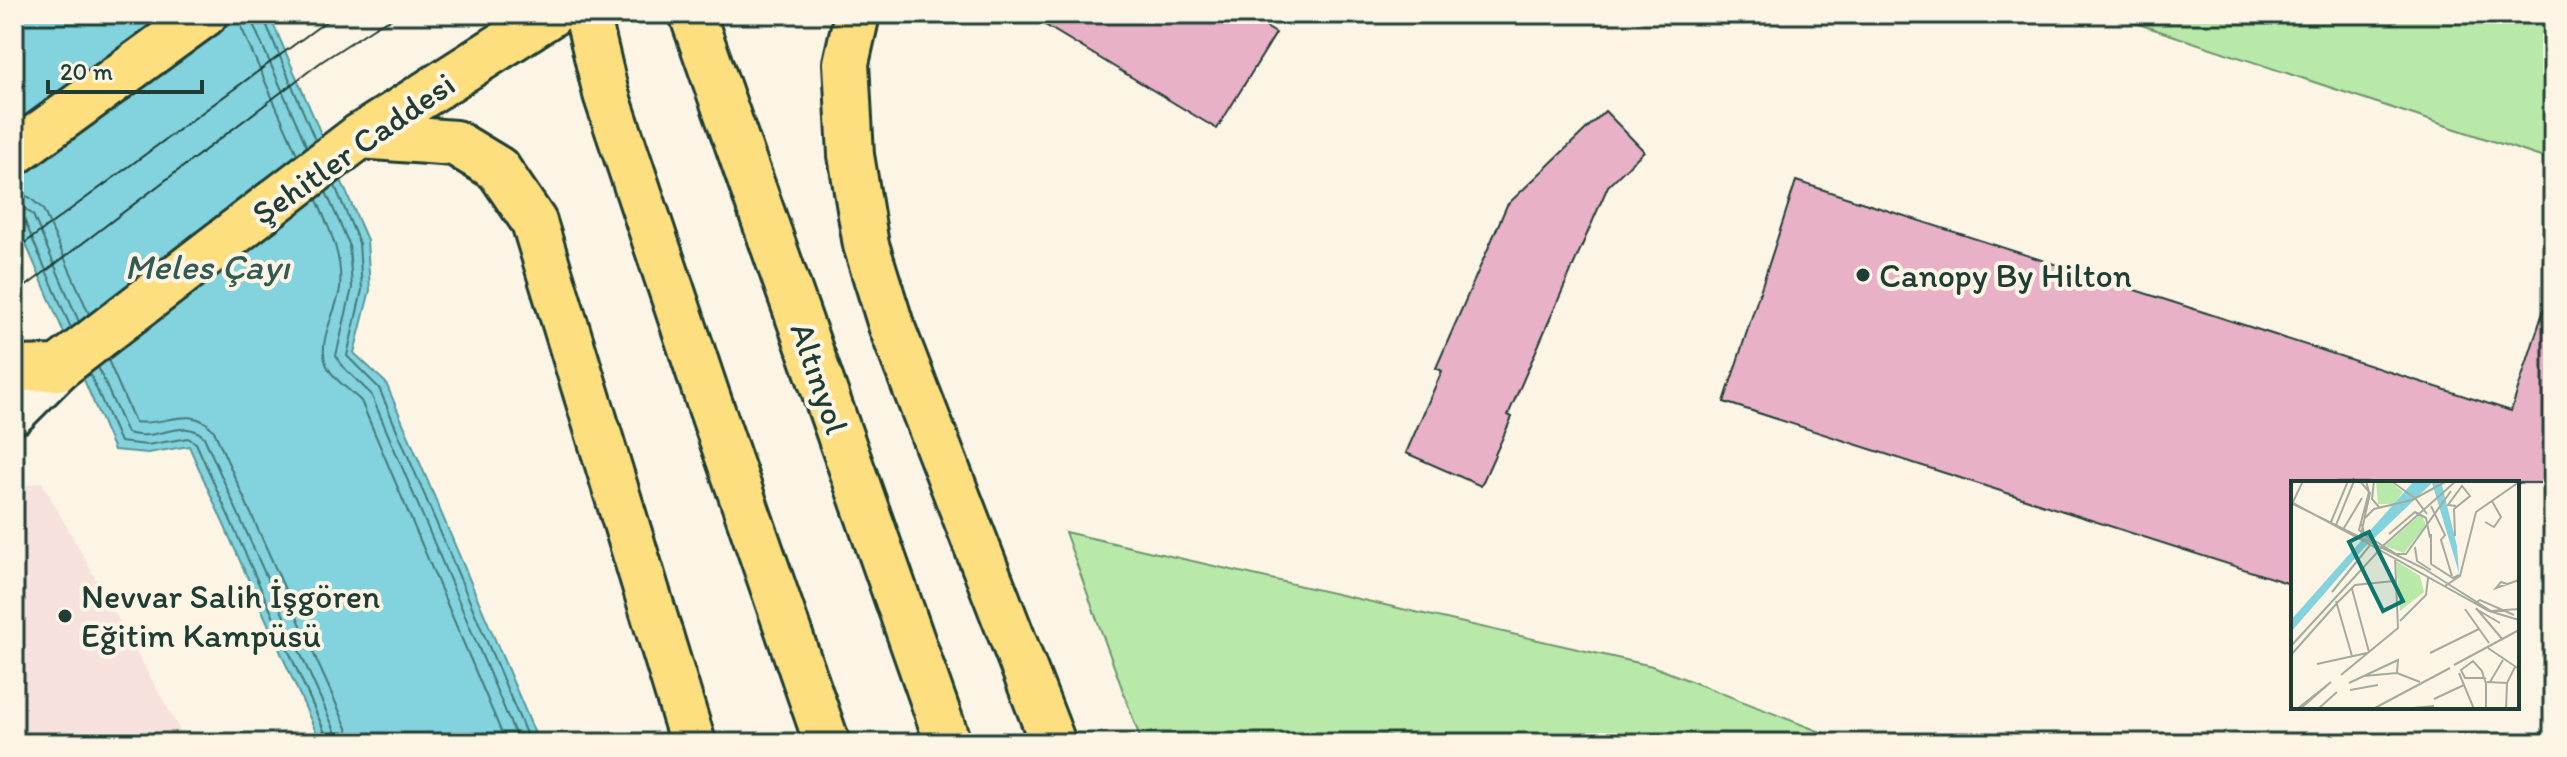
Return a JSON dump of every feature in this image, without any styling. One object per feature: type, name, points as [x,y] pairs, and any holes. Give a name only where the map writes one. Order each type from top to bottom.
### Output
[{"type":"main road","points":[[14,153],[205,14]]},
{"type":"main road","name":"Şehitler Caddesi","points":[[58,368],[360,136],[551,14]]},
{"type":"main road","points":[[568,14],[606,94]]},
{"type":"main road","points":[[587,14],[606,94],[731,469],[827,743]]},
{"type":"main road","name":"Altınyol","points":[[692,14],[948,743]]},
{"type":"main road","points":[[857,14],[846,63],[851,155],[866,245],[891,325],[1053,743]]},
{"type":"main road","points":[[360,136],[455,143],[498,169],[534,222],[693,743]]},
{"type":"main road","points":[[14,369],[58,368]]},
{"type":"street","name":"Şehitler Caddesi","points":[[14,412],[58,368]]},
{"type":"shaded area","name":"Nevvar Salih İşgören Eğitim Kampüsü","points":[[42,482],[187,743],[14,743],[14,488]]},
{"type":"green space","points":[[2108,14],[2553,14],[2553,161]]},
{"type":"green space","points":[[1065,532],[1652,666],[1849,743],[1142,743]]},
{"type":"water","name":"Meles Çayı","points":[[14,14],[269,14],[367,240],[370,290],[354,353],[386,383],[539,743],[321,743],[189,446],[148,453],[114,450],[14,216]]},
{"type":"building","points":[[1027,14],[1244,14],[1276,33],[1217,129]]},
{"type":"building","points":[[1605,111],[1644,151],[1608,186],[1508,415],[1512,417],[1481,486],[1406,453],[1442,371],[1436,368],[1507,205]]},
{"type":"building","points":[[1796,181],[2511,411],[2544,309],[2553,310],[2553,483],[2291,481],[2291,584],[1724,402]]},
{"type":"tram line","points":[[14,251],[336,14]]},
{"type":"tram line","points":[[14,299],[25,287],[321,62],[378,25],[402,14]]},
{"type":"place","name":"Canopy By Hilton","points":[[1863,275]]},
{"type":"place","name":"Nevvar Salih İşgören Eğitim Kampüsü","points":[[65,616]]}]
